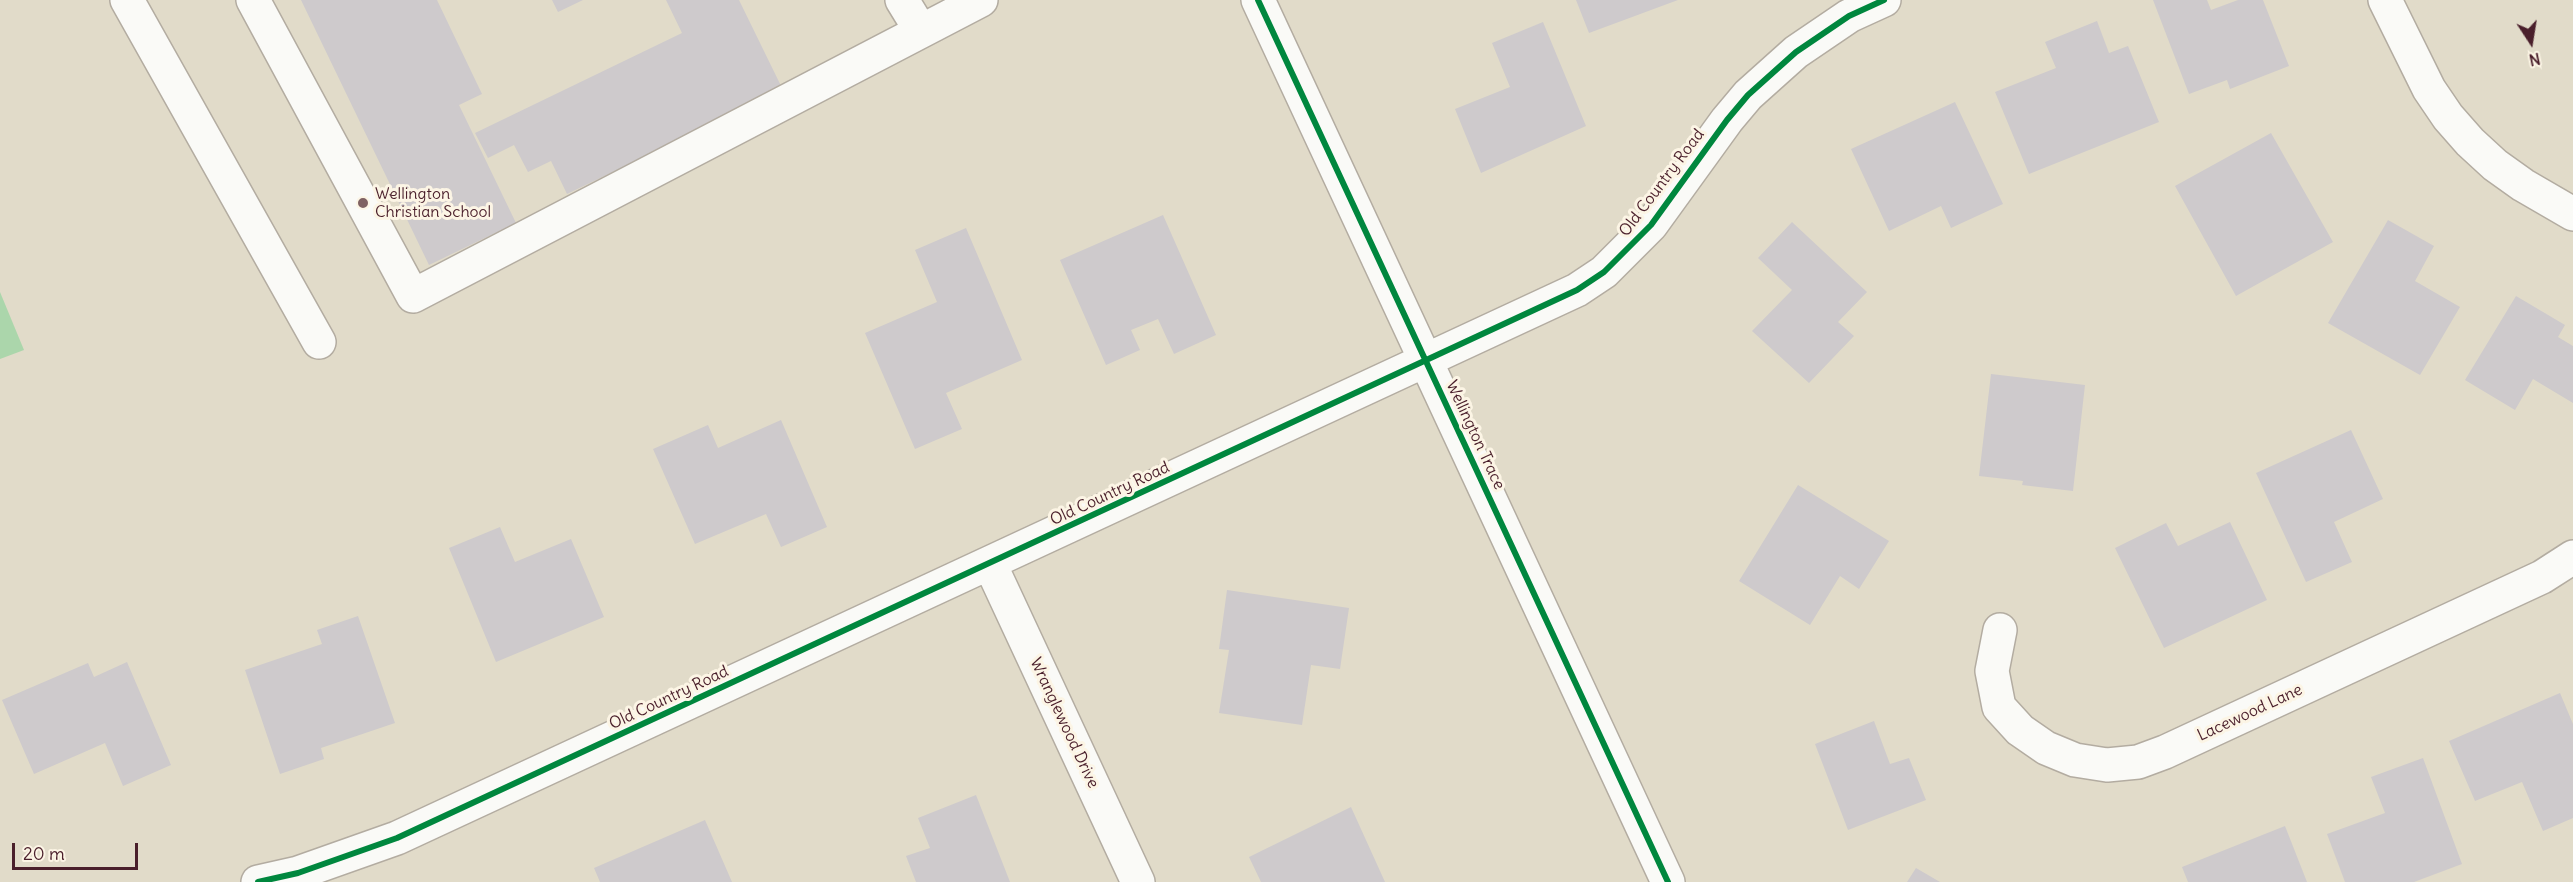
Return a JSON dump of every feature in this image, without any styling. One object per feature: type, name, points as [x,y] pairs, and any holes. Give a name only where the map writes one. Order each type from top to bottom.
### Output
[{"type":"street","points":[[127,0],[319,342]]},
{"type":"street","points":[[253,0],[413,296],[981,0]]},
{"type":"street","points":[[902,0],[921,31]]},
{"type":"street","name":"Wellington Trace","points":[[1258,0],[1668,882]]},
{"type":"street","name":"Old Country Road","points":[[258,882],[298,873],[397,838],[1426,362],[1576,290],[1604,272],[1651,225],[1727,120],[1748,95],[1796,52],[1850,16],[1884,0]]},
{"type":"street","points":[[2385,0],[2429,89],[2448,117],[2495,165],[2523,185],[2573,214]]},
{"type":"street","name":"Lacewood Lane","points":[[2000,630],[1992,671],[1999,706],[2020,730],[2046,748],[2075,760],[2107,765],[2138,762],[2165,752],[2531,582],[2573,557]]},
{"type":"street","name":"Wranglewood Drive","points":[[990,564],[1138,882]]},
{"type":"green space","points":[[0,292],[24,350],[0,359]]},
{"type":"building","points":[[301,0],[437,0],[482,94],[459,105],[516,223],[429,265]]},
{"type":"building","points":[[552,0],[583,0],[558,12]]},
{"type":"building","points":[[666,0],[739,0],[783,90],[567,194],[551,161],[528,172],[514,145],[488,158],[475,133],[682,33]]},
{"type":"building","points":[[1576,0],[1678,0],[1589,33]]},
{"type":"building","points":[[2153,0],[2207,0],[2211,10],[2238,0],[2263,0],[2289,66],[2230,89],[2227,80],[2189,94]]},
{"type":"building","points":[[2097,21],[2109,53],[2128,46],[2159,122],[2029,174],[1995,92],[2056,68],[2045,42]]},
{"type":"building","points":[[1543,22],[1586,126],[1481,173],[1455,109],[1510,87],[1492,43]]},
{"type":"building","points":[[1955,102],[2003,204],[1951,228],[1941,206],[1889,231],[1851,149]]},
{"type":"building","points":[[2271,133],[2333,242],[2236,296],[2175,186]]},
{"type":"building","points":[[1163,215],[1216,335],[1174,354],[1158,319],[1131,330],[1140,350],[1106,365],[1060,260]]},
{"type":"building","points":[[2388,220],[2434,246],[2415,281],[2460,307],[2420,375],[2328,323]]},
{"type":"building","points":[[1792,222],[1867,292],[1838,322],[1854,336],[1809,383],[1752,331],[1792,290],[1758,258]]},
{"type":"building","points":[[966,228],[1022,360],[946,393],[962,429],[915,449],[865,333],[937,302],[915,250]]},
{"type":"building","points":[[2516,296],[2565,325],[2558,337],[2573,346],[2573,403],[2533,379],[2515,410],[2465,380]]},
{"type":"building","points":[[1991,374],[2085,385],[2073,491],[2022,485],[2023,481],[1979,476]]},
{"type":"building","points":[[781,420],[827,527],[781,547],[766,514],[695,544],[653,449],[708,425],[718,448]]},
{"type":"building","points":[[2351,430],[2383,499],[2334,522],[2352,562],[2306,582],[2256,473]]},
{"type":"building","points":[[1798,485],[1889,541],[1859,589],[1840,576],[1810,625],[1739,581]]},
{"type":"building","points":[[2230,522],[2267,600],[2164,648],[2115,548],[2166,523],[2178,546]]},
{"type":"building","points":[[500,527],[515,562],[571,539],[604,617],[496,662],[449,548]]},
{"type":"building","points":[[1227,590],[1349,608],[1340,669],[1311,665],[1302,725],[1219,713],[1229,650],[1219,649]]},
{"type":"building","points":[[358,616],[395,723],[321,748],[324,759],[280,774],[245,670],[322,644],[317,630]]},
{"type":"building","points":[[127,662],[171,765],[123,786],[105,743],[34,774],[2,700],[88,663],[94,677]]},
{"type":"building","points":[[2560,693],[2573,724],[2573,818],[2543,831],[2522,782],[2475,801],[2449,741]]},
{"type":"building","points":[[1874,721],[1890,764],[1909,758],[1926,800],[1848,830],[1815,744]]},
{"type":"building","points":[[2423,758],[2462,864],[2414,882],[2345,882],[2327,834],[2385,813],[2371,777]]},
{"type":"building","points":[[976,795],[1010,882],[916,882],[906,856],[930,848],[918,818]]},
{"type":"building","points":[[1351,807],[1385,882],[1261,882],[1249,857]]},
{"type":"building","points":[[705,820],[732,882],[600,882],[594,868]]},
{"type":"building","points":[[2285,826],[2307,882],[2188,882],[2182,867]]},
{"type":"building","points":[[1916,868],[1940,882],[1907,882]]},
{"type":"cycle path","points":[[1258,0],[1668,882]]},
{"type":"cycle path","points":[[258,882],[298,873],[397,838],[1577,290],[1604,272],[1651,225],[1727,120],[1748,95],[1796,52],[1849,16],[1884,0]]},
{"type":"place","name":"Wellington Christian School","points":[[363,203]]}]
